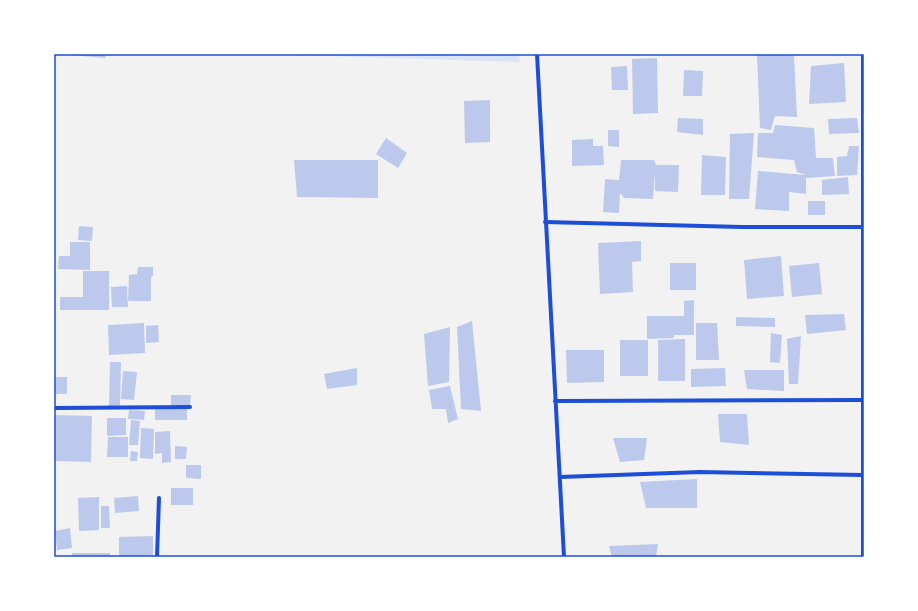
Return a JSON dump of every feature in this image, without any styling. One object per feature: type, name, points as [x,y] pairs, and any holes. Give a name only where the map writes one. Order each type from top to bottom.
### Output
[{"type":"street","points":[[537,54],[564,557]]},
{"type":"street","points":[[863,54],[863,557]]},
{"type":"street","points":[[545,222],[742,227],[863,227]]},
{"type":"street","points":[[555,401],[862,400]]},
{"type":"street","points":[[54,408],[190,407]]},
{"type":"street","points":[[560,477],[700,472],[863,475]]},
{"type":"street","points":[[157,557],[159,498]]},
{"type":"shaded area","points":[[265,54],[519,54],[520,62]]},
{"type":"building","points":[[70,54],[106,54],[105,58]]},
{"type":"building","points":[[757,55],[794,55],[797,117],[775,116],[771,130],[760,128]]},
{"type":"building","points":[[657,58],[658,113],[633,114],[632,59]]},
{"type":"building","points":[[844,63],[846,102],[809,104],[811,66]]},
{"type":"building","points":[[627,66],[628,90],[612,90],[611,67]]},
{"type":"building","points":[[684,70],[703,71],[702,96],[683,96]]},
{"type":"building","points":[[490,100],[490,142],[465,143],[464,101]]},
{"type":"building","points":[[678,118],[703,119],[703,135],[677,132]]},
{"type":"building","points":[[857,118],[859,133],[829,134],[828,119]]},
{"type":"building","points":[[775,125],[814,128],[816,158],[833,158],[835,176],[806,178],[806,194],[789,192],[789,211],[755,209],[758,171],[806,175],[797,172],[794,160],[757,157],[758,133],[773,133]]},
{"type":"building","points":[[608,130],[619,130],[619,147],[608,146]]},
{"type":"building","points":[[754,133],[749,199],[729,199],[730,134]]},
{"type":"building","points":[[386,138],[407,153],[398,168],[376,154]]},
{"type":"building","points":[[593,139],[593,146],[603,146],[604,165],[572,166],[572,140]]},
{"type":"building","points":[[849,146],[859,146],[857,175],[837,176],[837,157],[847,156]]},
{"type":"building","points":[[702,155],[726,157],[725,195],[701,195]]},
{"type":"building","points":[[294,160],[378,160],[378,198],[297,197]]},
{"type":"building","points":[[621,160],[654,160],[656,165],[679,165],[678,192],[655,191],[655,172],[653,199],[624,198],[620,193],[619,213],[603,212],[605,179],[619,180]]},
{"type":"building","points":[[848,177],[849,194],[822,195],[822,180]]},
{"type":"building","points":[[808,201],[825,201],[825,215],[808,215]]},
{"type":"building","points":[[79,226],[93,227],[92,241],[78,240]]},
{"type":"building","points":[[641,241],[641,261],[632,262],[633,292],[600,294],[598,243]]},
{"type":"building","points":[[70,242],[90,242],[90,270],[58,269],[59,256],[70,256]]},
{"type":"building","points":[[781,256],[784,296],[747,299],[744,260]]},
{"type":"building","points":[[670,263],[696,263],[696,290],[670,290]]},
{"type":"building","points":[[819,263],[822,294],[792,297],[789,266]]},
{"type":"building","points":[[138,267],[153,267],[153,276],[151,277],[151,301],[128,301],[129,275],[137,274]]},
{"type":"building","points":[[83,271],[109,271],[109,310],[60,310],[60,297],[83,297]]},
{"type":"building","points":[[127,286],[128,307],[112,307],[111,287]]},
{"type":"building","points":[[694,300],[694,335],[674,335],[674,338],[647,339],[647,316],[684,316],[684,301]]},
{"type":"building","points":[[844,314],[846,330],[807,334],[805,315]]},
{"type":"building","points":[[736,317],[775,318],[775,327],[736,326]]},
{"type":"building","points":[[472,321],[481,411],[461,409],[457,327]]},
{"type":"building","points":[[144,323],[145,353],[109,355],[108,325]]},
{"type":"building","points":[[696,323],[717,323],[719,360],[696,360]]},
{"type":"building","points":[[158,325],[159,342],[146,343],[146,326]]},
{"type":"building","points":[[450,327],[449,382],[428,386],[424,334]]},
{"type":"building","points":[[771,333],[782,335],[780,363],[770,362]]},
{"type":"building","points":[[801,336],[798,384],[789,384],[787,339]]},
{"type":"building","points":[[685,339],[685,381],[658,381],[658,340]]},
{"type":"building","points":[[620,340],[648,340],[648,376],[620,376]]},
{"type":"building","points":[[566,350],[604,350],[604,382],[567,383]]},
{"type":"building","points":[[110,362],[121,362],[120,406],[109,406]]},
{"type":"building","points":[[357,368],[357,385],[327,389],[324,374]]},
{"type":"building","points":[[725,368],[726,386],[691,387],[691,369]]},
{"type":"building","points":[[744,370],[784,370],[784,391],[747,389]]},
{"type":"building","points":[[123,371],[137,372],[134,400],[121,399]]},
{"type":"building","points":[[54,377],[67,377],[67,394],[54,394]]},
{"type":"building","points":[[450,386],[458,419],[448,423],[446,409],[432,409],[429,390]]},
{"type":"building","points":[[171,395],[191,395],[190,406],[171,406]]},
{"type":"building","points":[[155,409],[187,409],[187,420],[155,420]]},
{"type":"building","points":[[129,410],[145,411],[144,420],[128,419]]},
{"type":"building","points":[[718,414],[747,414],[749,445],[720,442]]},
{"type":"building","points":[[55,415],[92,416],[91,462],[54,461]]},
{"type":"building","points":[[107,418],[126,418],[126,435],[107,436]]},
{"type":"building","points":[[131,420],[140,421],[138,445],[129,445]]},
{"type":"building","points":[[141,428],[154,429],[153,459],[140,458]]},
{"type":"building","points":[[170,431],[171,462],[162,463],[162,453],[155,454],[155,432]]},
{"type":"building","points":[[108,437],[128,437],[128,457],[107,457]]},
{"type":"building","points":[[613,438],[647,438],[644,460],[620,462]]},
{"type":"building","points":[[175,446],[187,447],[186,459],[175,459]]},
{"type":"building","points":[[131,451],[138,452],[137,461],[130,461]]},
{"type":"building","points":[[186,465],[201,465],[201,479],[186,478]]},
{"type":"building","points":[[697,479],[697,508],[646,508],[640,482]]},
{"type":"building","points":[[171,488],[193,488],[193,505],[171,505]]},
{"type":"building","points":[[138,496],[139,511],[115,513],[114,498]]},
{"type":"building","points":[[99,497],[99,530],[79,531],[78,498]]},
{"type":"building","points":[[101,506],[109,506],[110,528],[101,528]]},
{"type":"building","points":[[70,528],[72,548],[57,550],[55,531]]},
{"type":"building","points":[[153,536],[153,557],[119,557],[119,537]]},
{"type":"building","points":[[658,544],[656,557],[612,557],[609,546]]},
{"type":"building","points":[[72,553],[110,553],[110,557],[72,557]]}]
